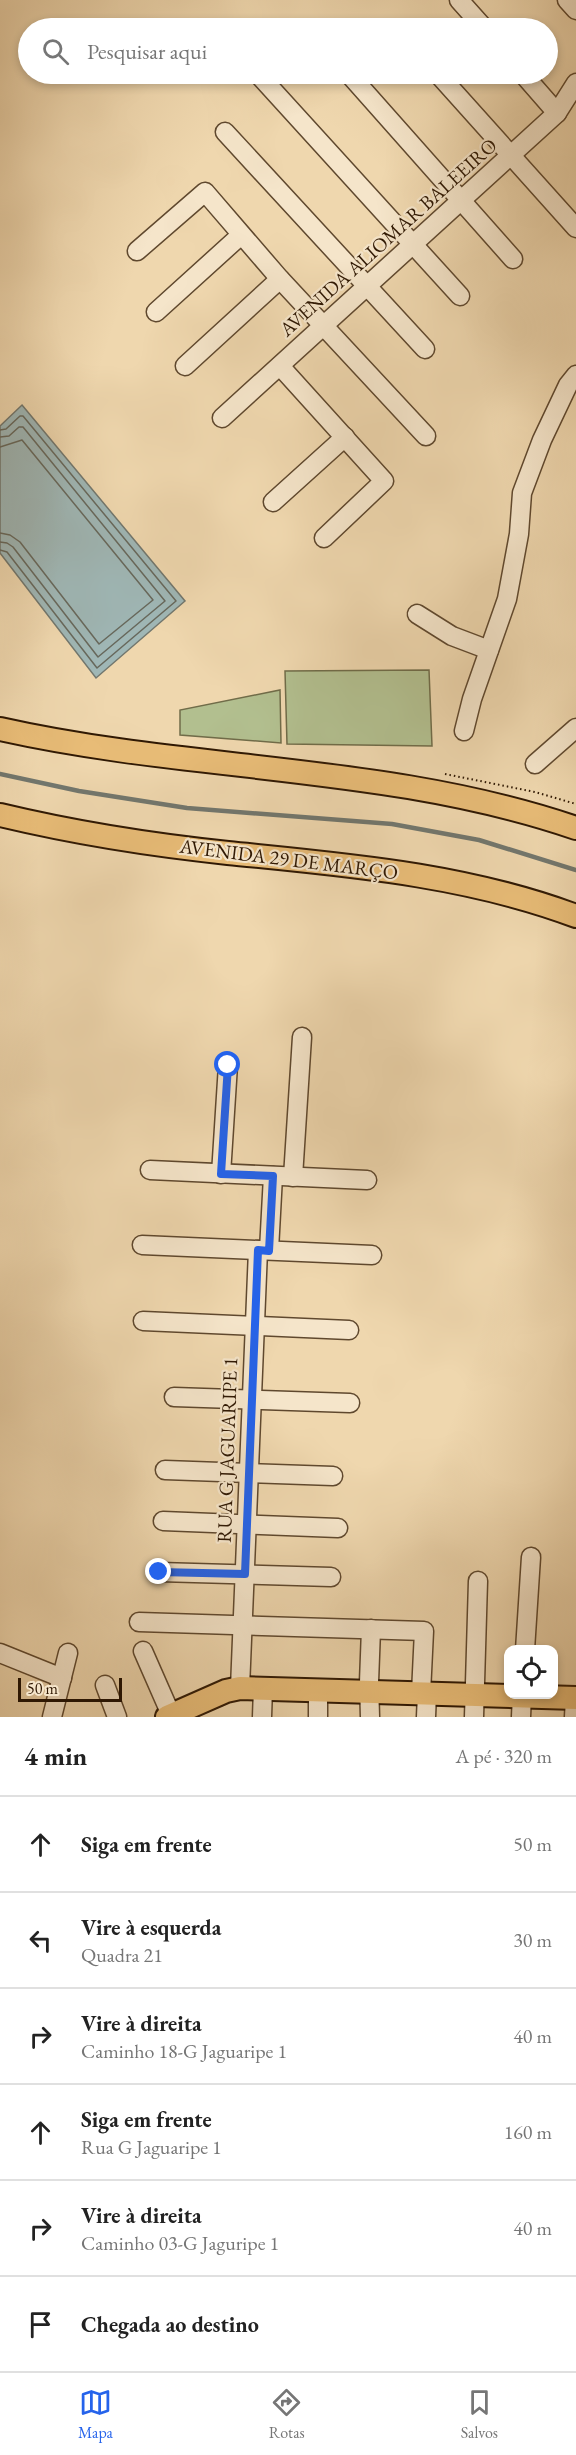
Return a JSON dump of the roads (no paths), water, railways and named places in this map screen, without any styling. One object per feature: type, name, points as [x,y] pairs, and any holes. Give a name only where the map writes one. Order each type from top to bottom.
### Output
[{"type":"main road","points":[[0,729],[121,752],[397,784],[476,798],[576,828]]},
{"type":"main road","name":"AVENIDA 29 DE MARÇO","points":[[0,815],[58,829],[119,839],[358,865],[408,873],[490,890],[576,916]]},
{"type":"main road","points":[[170,1716],[226,1691],[240,1688],[424,1693],[474,1706],[522,1703],[575,1704]]},
{"type":"street","points":[[459,0],[475,18]]},
{"type":"street","points":[[567,0],[576,10]]},
{"type":"street","name":"AVENIDA ALIOMAR BALEEIRO","points":[[222,418],[368,288],[557,113],[576,83]]},
{"type":"street","points":[[267,84],[460,296]]},
{"type":"street","points":[[358,84],[513,259]]},
{"type":"street","points":[[447,84],[576,228]]},
{"type":"street","points":[[532,84],[557,113]]},
{"type":"street","points":[[225,132],[425,349]]},
{"type":"street","points":[[137,251],[204,192],[280,279],[426,436]]},
{"type":"street","points":[[156,312],[241,235]]},
{"type":"street","points":[[185,366],[280,279]]},
{"type":"street","points":[[280,366],[384,481],[324,538]]},
{"type":"street","points":[[464,731],[507,598],[513,569],[522,493],[542,441],[568,385],[576,375]]},
{"type":"street","points":[[273,501],[345,437]]},
{"type":"street","points":[[417,614],[452,636],[489,650]]},
{"type":"street","points":[[535,764],[576,728]]},
{"type":"street","points":[[293,1177],[302,1037]]},
{"type":"street","points":[[221,1174],[228,1065]]},
{"type":"street","points":[[150,1170],[367,1180]]},
{"type":"street","name":"RUA G JAGUARIPE 1","points":[[240,1688],[254,1326],[273,1176]]},
{"type":"street","points":[[142,1245],[372,1255]]},
{"type":"street","points":[[143,1321],[349,1330]]},
{"type":"street","points":[[174,1397],[350,1402]]},
{"type":"street","points":[[165,1470],[333,1476]]},
{"type":"street","points":[[164,1521],[338,1528]]},
{"type":"street","points":[[525,1645],[531,1557]]},
{"type":"street","points":[[159,1572],[331,1577]]},
{"type":"street","points":[[474,1706],[478,1581]]},
{"type":"street","points":[[139,1622],[424,1631],[426,1717]]},
{"type":"street","points":[[370,1717],[372,1629]]},
{"type":"street","points":[[143,1651],[170,1716]]},
{"type":"street","points":[[0,1653],[62,1678]]},
{"type":"street","points":[[55,1714],[68,1653]]},
{"type":"street","points":[[105,1685],[117,1717]]},
{"type":"street","points":[[262,1717],[263,1688]]},
{"type":"street","points":[[318,1690],[318,1717]]},
{"type":"water","points":[[22,405],[185,601],[96,678],[0,553],[0,426]]},
{"type":"waterway","points":[[0,774],[79,791],[187,808],[392,824],[479,840],[576,870]]}]
